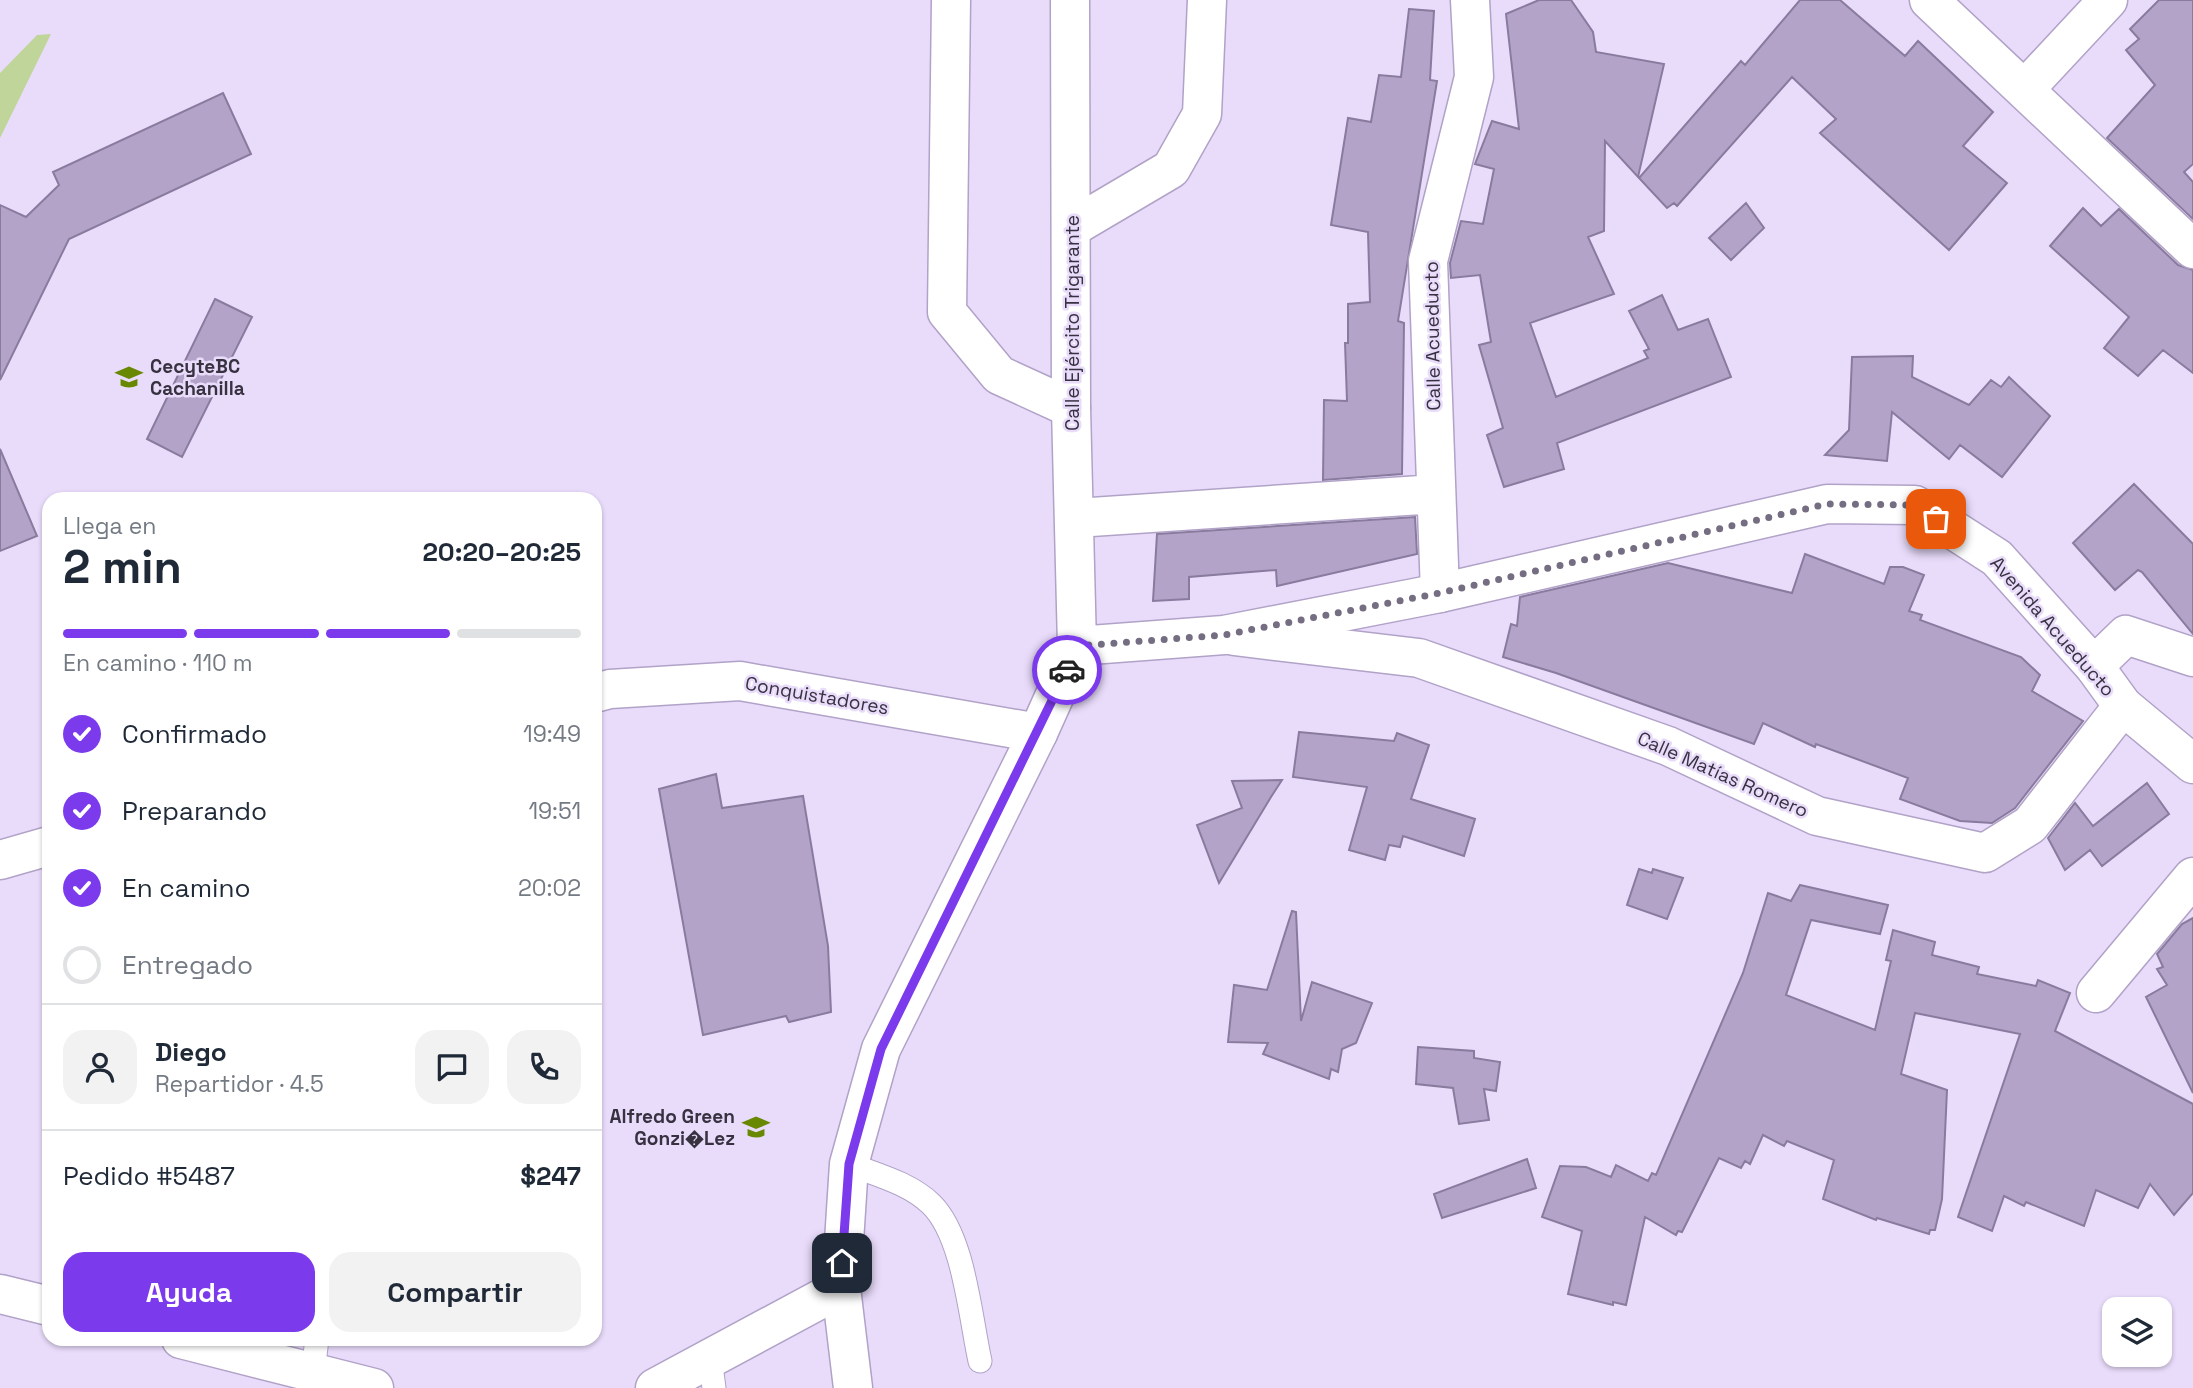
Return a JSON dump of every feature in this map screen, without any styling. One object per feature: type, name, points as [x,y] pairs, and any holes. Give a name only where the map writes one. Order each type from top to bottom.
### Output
[{"type":"street","points":[[951,0],[947,312],[999,375],[1071,408]]},
{"type":"street","name":"Calle Ejército Trigarante","points":[[1070,0],[1071,408],[1076,518],[1077,646]]},
{"type":"street","points":[[1071,228],[1171,169],[1202,114],[1208,0]]},
{"type":"street","name":"Calle Acueducto","points":[[1440,593],[1428,261],[1474,77],[1470,0]]},
{"type":"street","points":[[1928,0],[2193,249]]},
{"type":"street","points":[[2025,89],[2108,0]]},
{"type":"street","points":[[1076,518],[1436,494]]},
{"type":"street","name":"Avenida Acueducto","points":[[1077,646],[1224,635],[1440,593],[1827,504],[1915,505],[1997,558],[2094,666],[2123,706],[2193,764]]},
{"type":"street","name":"Calle Matías Romero","points":[[1224,635],[1419,658],[1668,746],[1817,816],[1985,853],[2029,825],[2123,706]]},
{"type":"street","points":[[2094,666],[2126,635],[2193,657]]},
{"type":"street","points":[[853,1388],[841,1288],[849,1164],[881,1049],[1038,733],[1077,646]]},
{"type":"street","name":"Conquistadores","points":[[602,691],[740,681],[1038,733]]},
{"type":"street","points":[[0,860],[42,848]]},
{"type":"street","points":[[2096,993],[2193,877]]},
{"type":"street","points":[[655,1388],[712,1373],[841,1288]]},
{"type":"street","points":[[0,1294],[42,1304]]},
{"type":"street","points":[[240,1346],[315,1355],[374,1388]]},
{"type":"lane","points":[[849,1164],[903,1184],[931,1204],[953,1238],[980,1361]]},
{"type":"green space","points":[[51,34],[0,138],[0,73],[37,35]]},
{"type":"building","points":[[1539,0],[1571,0],[1593,32],[1596,52],[1664,64],[1638,177],[1605,141],[1604,231],[1588,237],[1614,294],[1530,323],[1556,397],[1648,358],[1644,351],[1649,349],[1629,311],[1662,295],[1678,330],[1708,319],[1731,377],[1557,443],[1564,469],[1504,487],[1487,435],[1503,428],[1479,345],[1491,342],[1480,275],[1451,278],[1450,263],[1461,221],[1483,224],[1494,169],[1475,164],[1492,121],[1519,129],[1506,14]]},
{"type":"building","points":[[1800,0],[1840,0],[1905,56],[1918,41],[1993,112],[1963,146],[2007,183],[1949,250],[1820,133],[1836,119],[1792,77],[1677,206],[1674,203],[1667,208],[1639,178],[1741,61],[1745,65]]},
{"type":"building","points":[[2159,0],[2193,0],[2193,164],[2184,172],[2193,182],[2193,219],[2107,138],[2155,85],[2126,50],[2139,39],[2130,29]]},
{"type":"building","points":[[1409,9],[1434,11],[1430,80],[1437,81],[1398,321],[1404,323],[1402,474],[1323,480],[1324,400],[1347,401],[1345,343],[1348,343],[1348,304],[1370,302],[1368,232],[1331,225],[1348,118],[1371,122],[1379,75],[1401,77]]},
{"type":"building","points":[[223,93],[251,154],[69,239],[0,380],[0,205],[26,217],[59,185],[53,172]]},
{"type":"building","points":[[1746,203],[1764,228],[1731,260],[1709,238]]},
{"type":"building","points":[[2083,208],[2101,226],[2119,209],[2178,265],[2193,270],[2193,373],[2163,350],[2138,376],[2104,348],[2129,317],[2050,246]]},
{"type":"building","points":[[215,299],[252,317],[182,457],[147,439]]},
{"type":"building","points":[[1913,356],[1912,377],[1969,405],[1991,380],[2001,387],[2009,377],[2050,416],[2002,477],[1960,445],[1949,459],[1892,412],[1887,461],[1825,455],[1849,430],[1852,357]]},
{"type":"building","points":[[0,449],[37,536],[0,551]]},
{"type":"building","points":[[2134,484],[2193,544],[2193,634],[2142,572],[2138,570],[2115,590],[2073,543]]},
{"type":"building","points":[[1415,517],[1417,554],[1277,586],[1276,570],[1189,577],[1189,599],[1153,601],[1157,534]]},
{"type":"building","points":[[1805,554],[1884,584],[1890,567],[1903,567],[1924,575],[1909,611],[1922,615],[1920,620],[2021,657],[2040,675],[2032,691],[2083,721],[2015,808],[1992,823],[1960,821],[1900,799],[1908,778],[1816,744],[1815,747],[1763,723],[1754,744],[1556,673],[1503,657],[1511,624],[1517,626],[1520,597],[1668,563],[1792,593]]},
{"type":"building","points":[[1299,732],[1394,741],[1397,733],[1429,745],[1411,799],[1475,819],[1464,856],[1403,836],[1400,847],[1389,845],[1385,860],[1349,850],[1367,787],[1293,777]]},
{"type":"building","points":[[716,774],[722,808],[803,796],[828,946],[831,1012],[789,1022],[786,1016],[703,1035],[659,789]]},
{"type":"building","points":[[1282,780],[1219,883],[1197,825],[1242,808],[1232,781]]},
{"type":"building","points":[[2147,783],[2169,814],[2102,866],[2090,850],[2065,870],[2048,838],[2075,803],[2093,826]]},
{"type":"building","points":[[1639,869],[1652,873],[1653,869],[1683,878],[1667,919],[1627,905]]},
{"type":"building","points":[[1800,885],[1888,905],[1880,934],[1811,920],[1786,995],[1875,1030],[1891,961],[1886,960],[1893,930],[1935,942],[1932,955],[1979,967],[1977,974],[2036,986],[2038,980],[2070,993],[2055,1031],[2193,1104],[2193,1193],[2174,1215],[2150,1184],[2138,1208],[2096,1190],[2084,1226],[2026,1202],[2024,1206],[2004,1196],[1992,1231],[1958,1217],[2020,1034],[1915,1013],[1901,1074],[1947,1090],[1942,1199],[1935,1230],[1930,1230],[1929,1234],[1877,1218],[1876,1220],[1823,1199],[1834,1160],[1787,1141],[1784,1146],[1763,1135],[1750,1164],[1745,1161],[1741,1168],[1719,1158],[1682,1232],[1678,1231],[1676,1235],[1645,1217],[1626,1305],[1613,1302],[1613,1305],[1568,1294],[1582,1231],[1542,1217],[1560,1166],[1586,1167],[1611,1177],[1616,1165],[1648,1181],[1652,1173],[1656,1175],[1743,973],[1768,893],[1791,901]]},
{"type":"building","points":[[1292,911],[1296,912],[1301,1021],[1312,982],[1372,1003],[1356,1043],[1342,1049],[1338,1072],[1331,1069],[1329,1079],[1263,1054],[1268,1043],[1228,1042],[1234,985],[1267,990]]},
{"type":"building","points":[[2193,918],[2193,1093],[2146,997],[2167,985],[2157,969],[2163,967],[2157,954],[2182,924]]},
{"type":"building","points":[[1418,1047],[1474,1051],[1474,1058],[1500,1062],[1496,1091],[1484,1089],[1489,1120],[1459,1124],[1453,1088],[1416,1084]]},
{"type":"building","points":[[1527,1159],[1536,1188],[1442,1218],[1434,1194]]},
{"type":"way so far","points":[[1067,670],[1077,646],[1224,635],[1440,593],[1827,504],[1915,505],[1936,519]]},
{"type":"place","name":"CecyteBC Cachanilla","points":[[129,377]]},
{"type":"place","name":"Alfredo Green Gonzi�Lez","points":[[756,1127]]},
{"type":"route","points":[[842,1263],[849,1164],[881,1049],[1067,670]]}]
